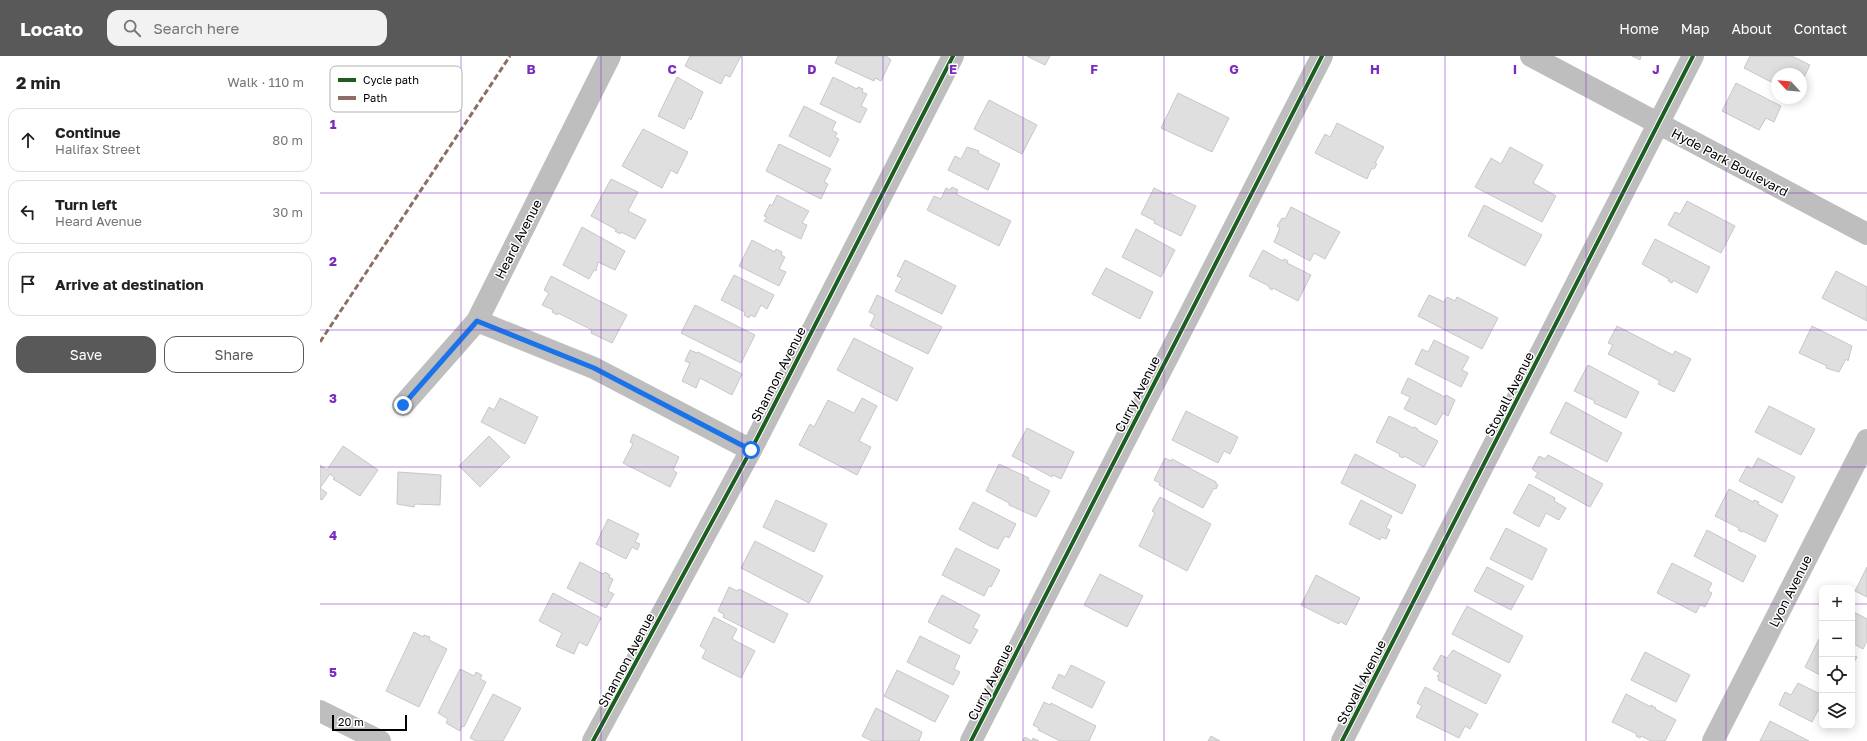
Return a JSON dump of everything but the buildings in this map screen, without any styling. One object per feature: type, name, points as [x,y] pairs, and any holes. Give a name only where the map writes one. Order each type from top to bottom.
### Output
[{"type":"street","name":"Heard Avenue","points":[[403,405],[477,321],[610,56]]},
{"type":"street","name":"Shannon Avenue","points":[[593,741],[751,450],[953,56]]},
{"type":"street","name":"Curry Avenue","points":[[971,741],[1322,56]]},
{"type":"street","name":"Hyde Park Boulevard","points":[[1531,56],[1867,234]]},
{"type":"street","name":"Stovall Avenue","points":[[1342,741],[1693,56]]},
{"type":"street","points":[[477,321],[594,368],[751,450]]},
{"type":"street","name":"Lyon Avenue","points":[[1713,741],[1867,440]]},
{"type":"street","points":[[320,711],[380,741]]},
{"type":"marked path","points":[[320,342],[510,56]]},
{"type":"cycle path","points":[[593,741],[751,450],[953,56]]},
{"type":"cycle path","points":[[971,741],[1322,56]]},
{"type":"cycle path","points":[[1342,741],[1693,56]]},
{"type":"route","points":[[403,405],[477,321],[594,368],[751,450]]}]
